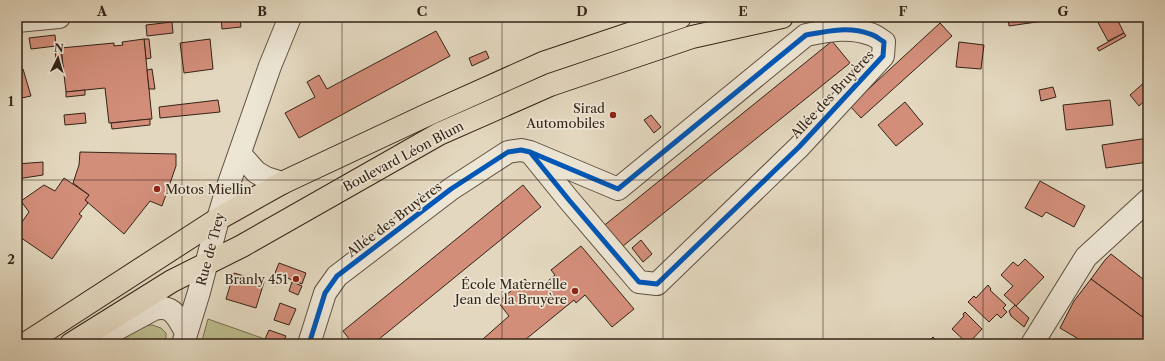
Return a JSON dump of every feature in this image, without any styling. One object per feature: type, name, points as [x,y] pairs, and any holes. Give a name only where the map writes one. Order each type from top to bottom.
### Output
[{"type":"main road","name":"Boulevard Léon Blum","points":[[25,344],[218,219],[282,183],[429,114],[543,63],[680,17]]},
{"type":"main road","name":"Boulevard Léon Blum","points":[[71,344],[172,282],[242,246],[439,134],[550,86],[692,37],[782,17]]},
{"type":"street","points":[[17,21],[59,17]]},
{"type":"street","name":"Rue de Trey","points":[[184,338],[218,219],[270,66],[290,17]]},
{"type":"street","name":"Allée des Bruyères","points":[[310,344],[325,293],[337,276],[451,189],[508,152],[521,150],[530,152],[618,189],[806,35],[830,30],[852,29],[871,34],[884,42],[884,56],[804,141],[657,284],[639,282],[530,152]]},
{"type":"street","points":[[240,154],[256,172],[266,178],[282,183]]},
{"type":"street","points":[[1032,344],[1086,257],[1148,200]]},
{"type":"street","points":[[89,344],[154,309],[162,307],[172,311],[184,338]]},
{"type":"green space","points":[[208,319],[279,344],[201,344]]},
{"type":"green space","points":[[152,325],[161,328],[166,333],[166,344],[112,344],[141,326]]},
{"type":"building","points":[[221,17],[240,17],[241,27],[222,29]]},
{"type":"building","points":[[1008,17],[1056,17],[1057,19],[1009,26]]},
{"type":"building","points":[[1095,17],[1116,17],[1124,33],[1108,41]]},
{"type":"building","points":[[172,22],[173,33],[147,36],[146,25]]},
{"type":"building","points":[[940,23],[952,36],[861,118],[850,106]]},
{"type":"building","points":[[436,31],[450,56],[299,138],[285,113],[315,97],[307,82],[319,75],[327,89]]},
{"type":"building","points":[[1124,33],[1126,36],[1099,51],[1097,48]]},
{"type":"building","points":[[55,35],[56,46],[31,49],[29,38]]},
{"type":"building","points":[[144,39],[149,39],[151,58],[146,59]]},
{"type":"building","points":[[144,39],[152,119],[109,123],[105,88],[66,92],[61,48],[114,43],[114,46],[123,45],[122,42]]},
{"type":"building","points":[[210,39],[213,69],[184,73],[180,43]]},
{"type":"building","points":[[832,41],[850,63],[618,250],[601,228]]},
{"type":"building","points":[[959,42],[984,45],[981,69],[956,67]]},
{"type":"building","points":[[61,48],[63,68],[57,69],[55,49]]},
{"type":"building","points":[[486,51],[489,58],[472,66],[469,58]]},
{"type":"building","points":[[23,69],[31,96],[17,99],[17,70]]},
{"type":"building","points":[[152,69],[155,89],[149,89],[147,70]]},
{"type":"building","points":[[1146,81],[1148,84],[1148,98],[1139,106],[1130,95]]},
{"type":"building","points":[[1053,87],[1056,97],[1041,101],[1039,90]]},
{"type":"building","points":[[85,90],[85,95],[66,97],[66,92]]},
{"type":"building","points":[[218,100],[220,112],[160,118],[159,107]]},
{"type":"building","points":[[1110,100],[1113,125],[1066,130],[1063,105]]},
{"type":"building","points":[[905,102],[923,124],[896,146],[878,125]]},
{"type":"building","points":[[85,113],[86,123],[65,125],[64,115]]},
{"type":"building","points":[[651,115],[661,127],[654,133],[644,120]]},
{"type":"building","points":[[150,119],[150,125],[112,129],[111,123]]},
{"type":"building","points":[[1148,138],[1148,162],[1106,168],[1102,145]]},
{"type":"building","points":[[80,152],[176,154],[176,166],[162,206],[150,201],[124,234],[85,200],[89,195],[73,183],[79,165]]},
{"type":"building","points":[[43,162],[43,175],[17,179],[17,164]]},
{"type":"building","points":[[64,178],[89,195],[85,200],[88,203],[79,214],[82,216],[52,259],[17,235],[17,229],[29,212],[21,201],[44,185],[55,191]]},
{"type":"building","points":[[1040,181],[1085,206],[1074,227],[1046,212],[1042,217],[1025,208]]},
{"type":"building","points":[[523,185],[541,207],[373,344],[353,344],[343,331]]},
{"type":"building","points":[[641,240],[652,254],[643,262],[632,248]]},
{"type":"building","points":[[581,246],[634,309],[612,327],[585,295],[576,303],[574,300],[520,344],[488,344],[483,339],[509,316],[498,302],[525,279],[536,291],[555,275],[551,270]]},
{"type":"building","points":[[1111,254],[1148,283],[1148,321],[1091,279]]},
{"type":"building","points":[[1025,259],[1044,277],[1016,306],[1004,295],[1013,286],[1001,275],[1013,262],[1018,266]]},
{"type":"building","name":"Branly 451","points":[[279,263],[306,273],[302,284],[275,273]]},
{"type":"building","points":[[234,273],[264,282],[256,308],[226,299]]},
{"type":"building","points":[[1091,279],[1148,321],[1148,344],[1087,344],[1060,328],[1074,301]]},
{"type":"building","points":[[292,282],[302,286],[298,295],[289,291]]},
{"type":"building","points":[[988,285],[991,289],[990,290],[1006,305],[1003,308],[1007,312],[1001,318],[997,314],[989,322],[968,302],[974,296],[976,298]]},
{"type":"building","points":[[280,303],[296,309],[289,325],[274,320]]},
{"type":"building","points":[[1015,305],[1029,318],[1024,327],[1011,316],[1009,311]]},
{"type":"building","points":[[965,312],[982,329],[968,344],[952,329],[964,316],[963,314]]},
{"type":"building","points":[[269,330],[286,336],[282,344],[265,339]]},
{"type":"building","points":[[933,337],[940,344],[926,344]]},
{"type":"cycle path","points":[[309,344],[325,293],[337,276],[451,189],[508,152],[521,150],[530,152],[639,282],[657,284],[799,147],[883,56],[884,42],[875,36],[854,30],[838,30],[806,35],[618,189],[530,152]]},
{"type":"place","name":"Sirad Automobiles","points":[[613,115]]},
{"type":"place","name":"Motos Miellin","points":[[157,189]]},
{"type":"place","name":"Branly 451","points":[[296,279]]},
{"type":"place","name":"École Maternelle Jean de la Bruyère","points":[[575,291]]}]
